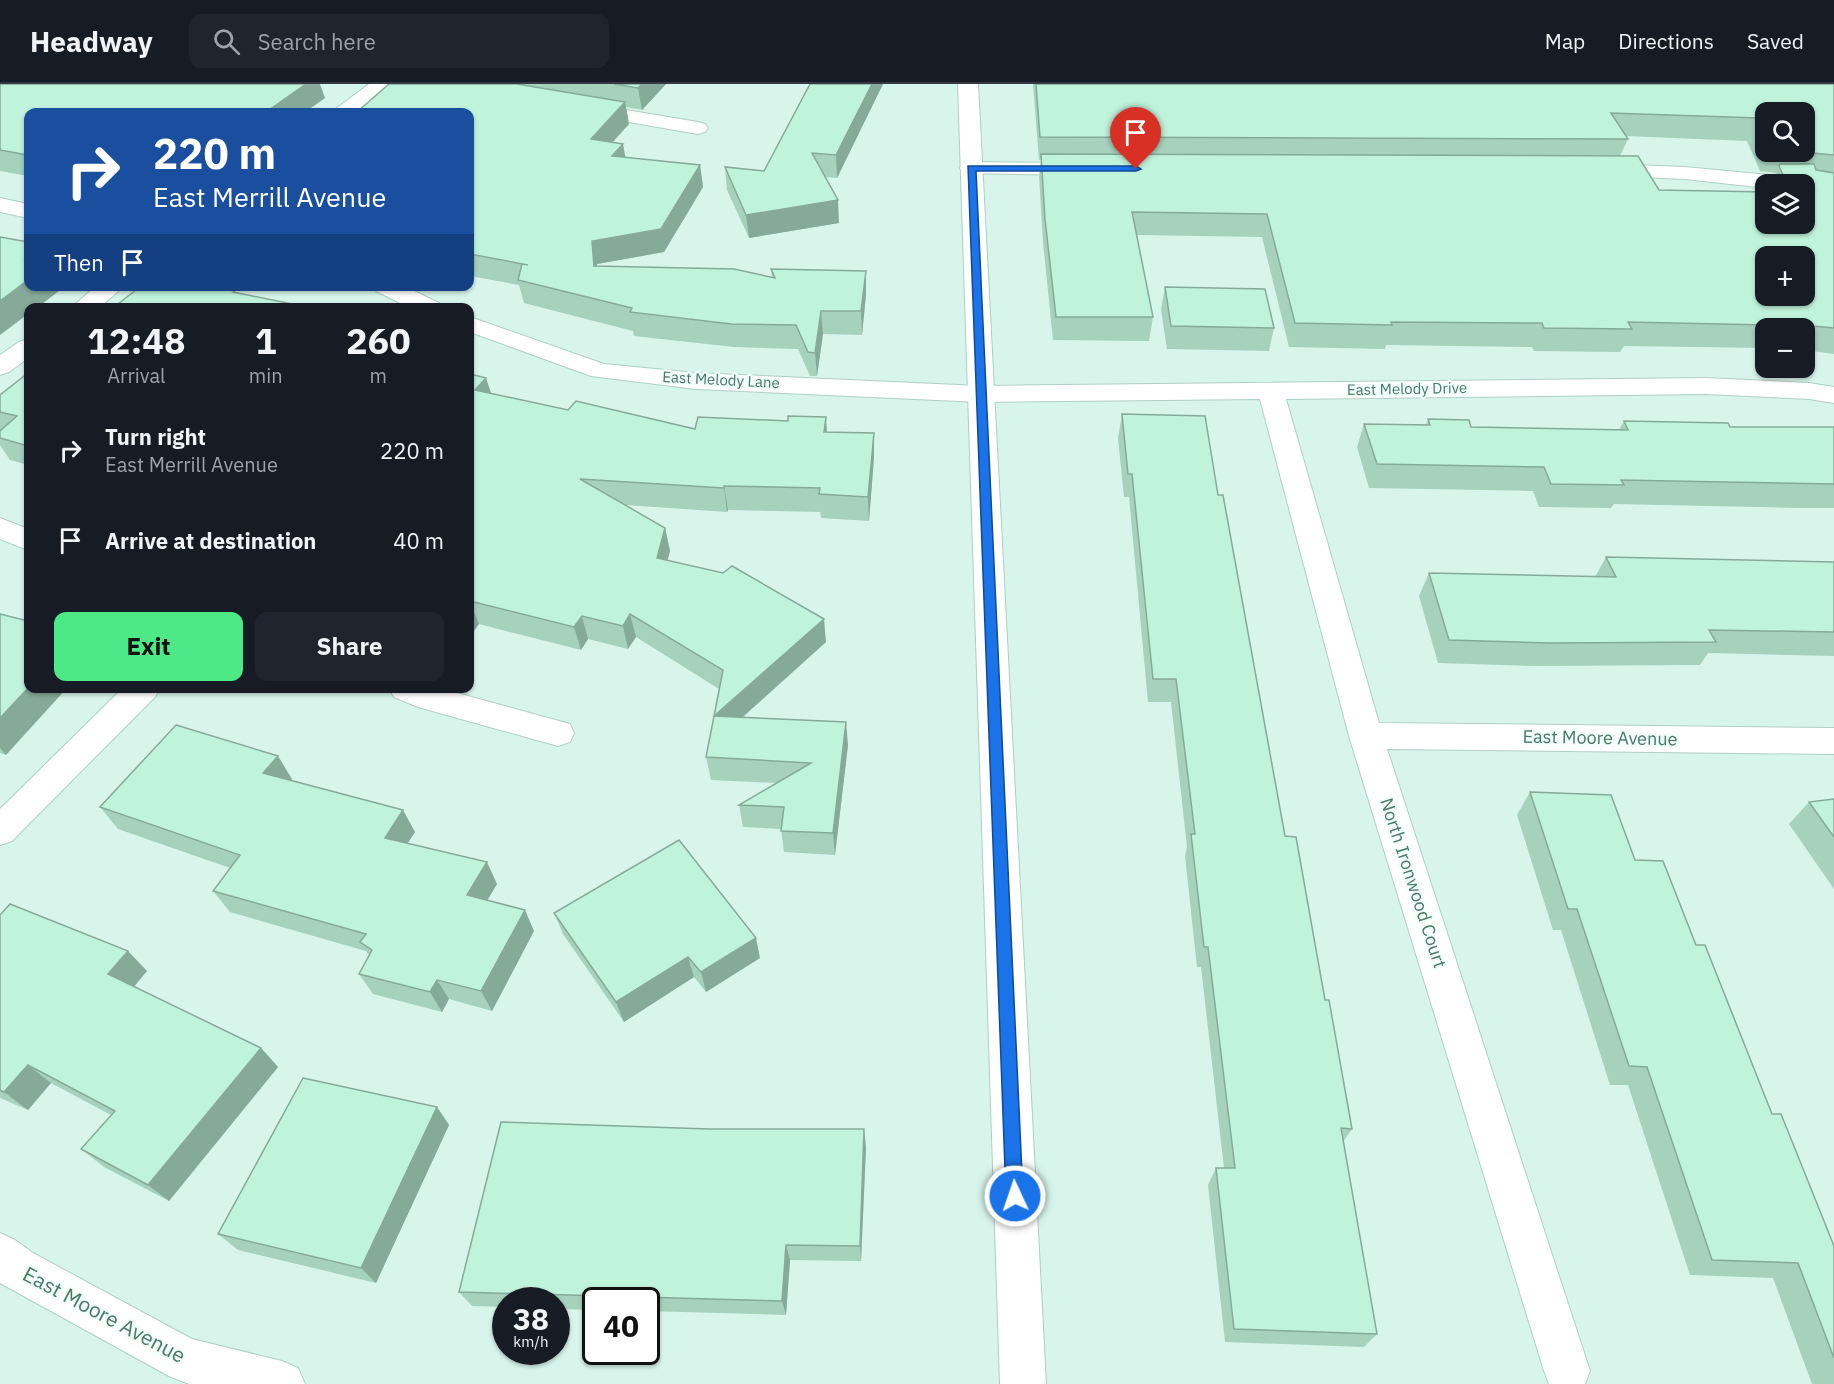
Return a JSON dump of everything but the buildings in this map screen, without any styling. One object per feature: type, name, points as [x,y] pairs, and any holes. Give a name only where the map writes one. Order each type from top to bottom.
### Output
[{"type":"street","points":[[349,108],[381,84]]},
{"type":"street","points":[[968,84],[1023,1384]]},
{"type":"street","points":[[570,106],[698,128]]},
{"type":"street","points":[[971,168],[1103,169]]},
{"type":"street","points":[[1583,170],[1684,173],[1834,188]]},
{"type":"street","points":[[0,205],[24,210]]},
{"type":"street","points":[[90,303],[105,291]]},
{"type":"street","points":[[394,291],[420,303]]},
{"type":"street","name":"East Melody Lane","points":[[474,325],[600,371],[696,381],[980,394]]},
{"type":"street","points":[[0,367],[24,350]]},
{"type":"street","name":"East Melody Drive","points":[[980,394],[1706,386],[1809,391],[1834,395]]},
{"type":"street","name":"North Ironwood Court","points":[[1271,391],[1366,735],[1567,1371]]},
{"type":"street","points":[[0,528],[24,538]]},
{"type":"street","points":[[0,831],[139,693]]},
{"type":"street","points":[[417,693],[558,733]]},
{"type":"street","name":"East Moore Avenue","points":[[1366,735],[1834,741]]},
{"type":"street","name":"East Moore Avenue","points":[[0,1256],[17,1269],[185,1360],[282,1384]]},
{"type":"shaded area","points":[[0,84],[1834,84],[1834,1384],[0,1384]]},
{"type":"route","points":[[1015,1196],[971,168],[1136,169]]}]
